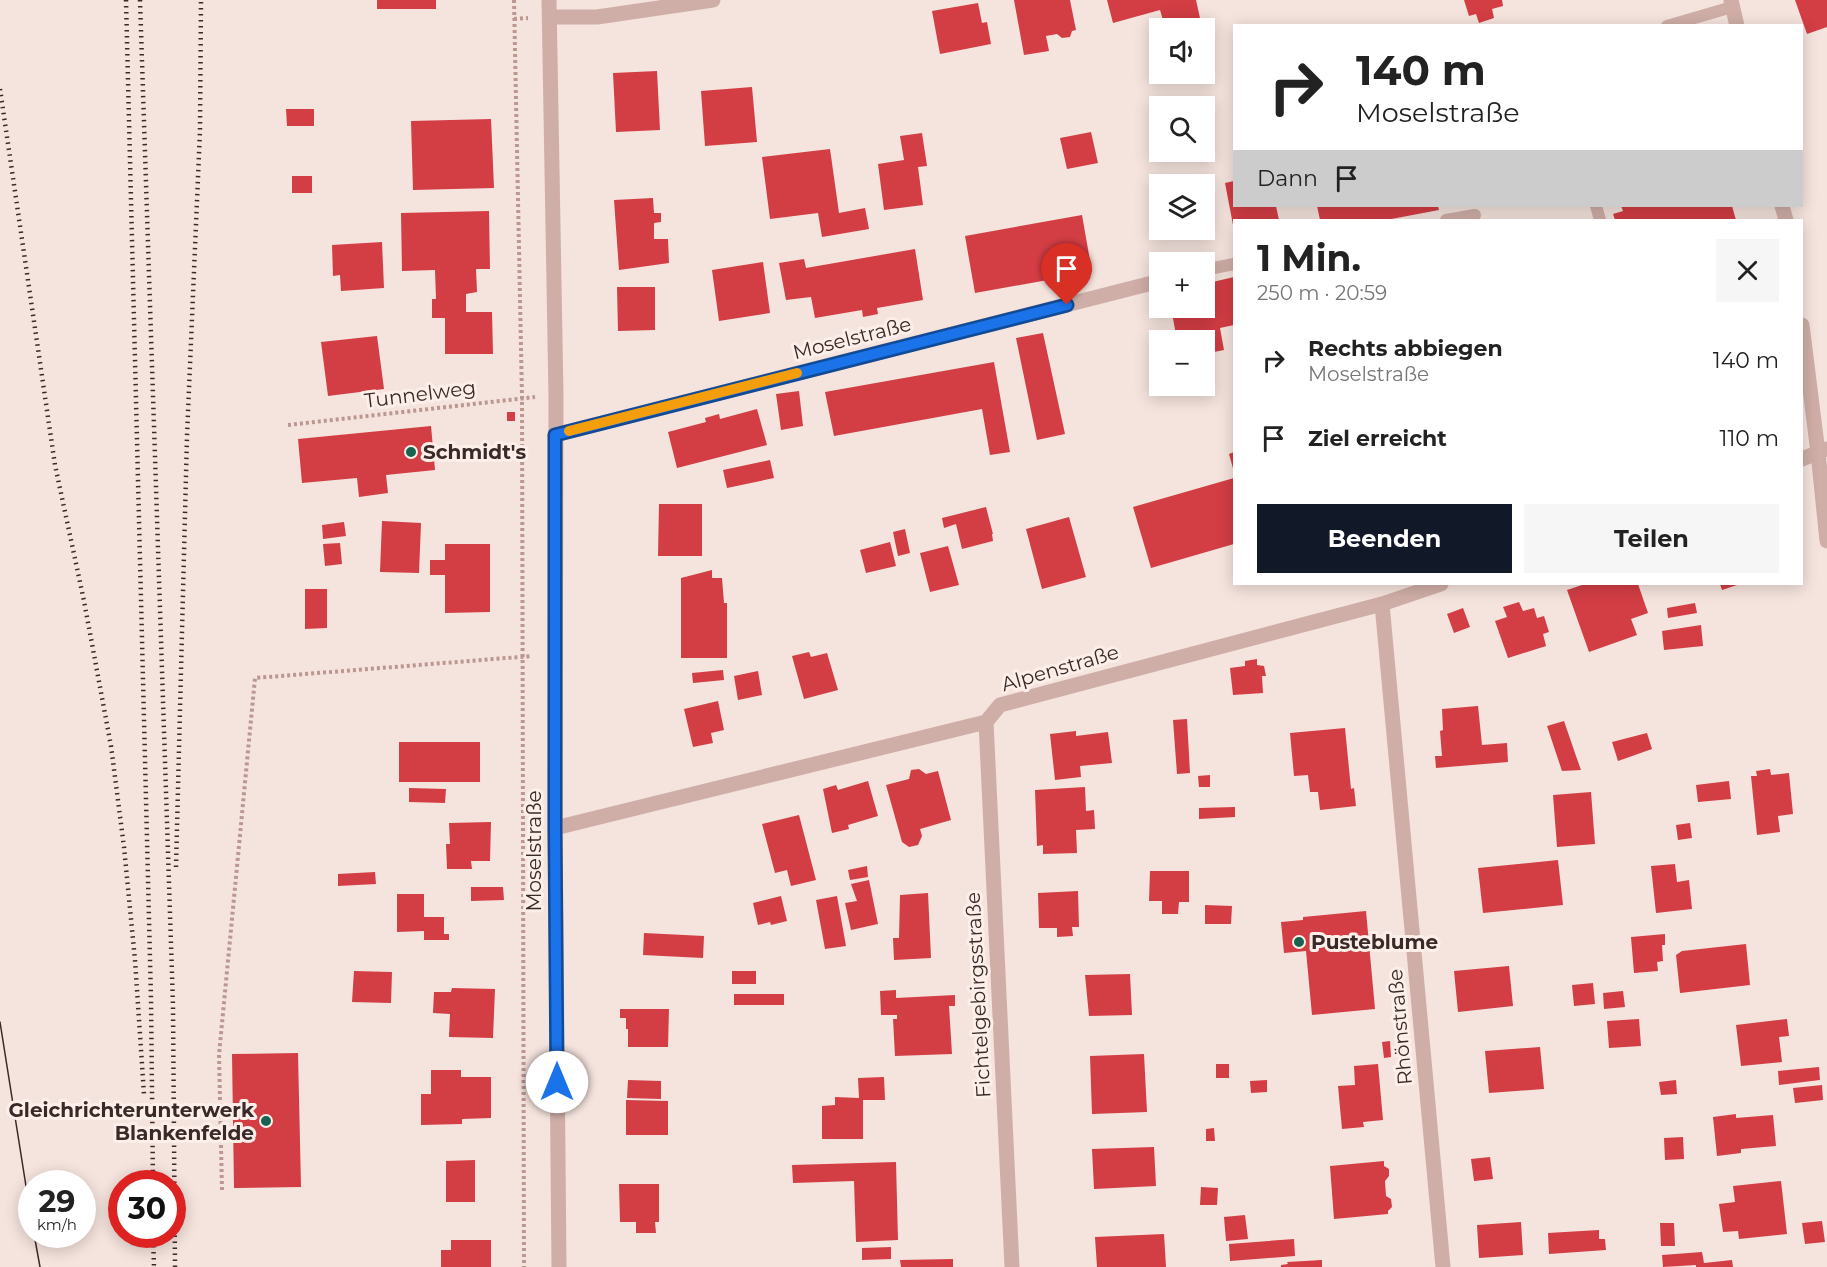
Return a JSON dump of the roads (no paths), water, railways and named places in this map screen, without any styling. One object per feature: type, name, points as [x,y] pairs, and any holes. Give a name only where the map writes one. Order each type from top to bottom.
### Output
[{"type":"street","name":"Moselstraße","points":[[549,0],[556,396],[555,828],[559,1267]]},
{"type":"street","points":[[550,17],[597,17],[713,0]]},
{"type":"street","points":[[1732,3],[1737,24]]},
{"type":"street","name":"Moselstraße","points":[[555,435],[1149,284]]},
{"type":"street","points":[[1803,331],[1823,451],[1827,541]]},
{"type":"street","points":[[1803,459],[1823,451]]},
{"type":"street","name":"Alpenstraße","points":[[555,828],[986,722],[1000,705],[1382,604],[1437,585]]},
{"type":"street","name":"Rhönstraße","points":[[1382,604],[1443,1267]]},
{"type":"street","name":"Fichtelgebirgsstraße","points":[[986,722],[1012,1267]]},
{"type":"lane","points":[[1673,24],[1732,3]]},
{"type":"lane","points":[[1451,219],[1475,214]]},
{"type":"lane","points":[[1215,268],[1233,264]]},
{"type":"tram line","points":[[0,1022],[23,1170]]},
{"type":"tram line","points":[[37,1248],[40,1267]]},
{"type":"railway","points":[[126,0],[151,999],[153,1170]]},
{"type":"railway","points":[[140,0],[173,1005],[175,1267]]},
{"type":"railway","points":[[176,867],[187,436],[200,130],[201,0]]},
{"type":"railway","points":[[0,89],[55,465],[84,601],[111,746],[135,960],[144,1094]]},
{"type":"railway","points":[[153,1248],[154,1267]]},
{"type":"place","name":"Schmidt's","points":[[411,452]]},
{"type":"place","name":"Pusteblume","points":[[1299,942]]},
{"type":"place","name":"Gleichrichterunterwerk Blankenfelde","points":[[266,1121]]}]
